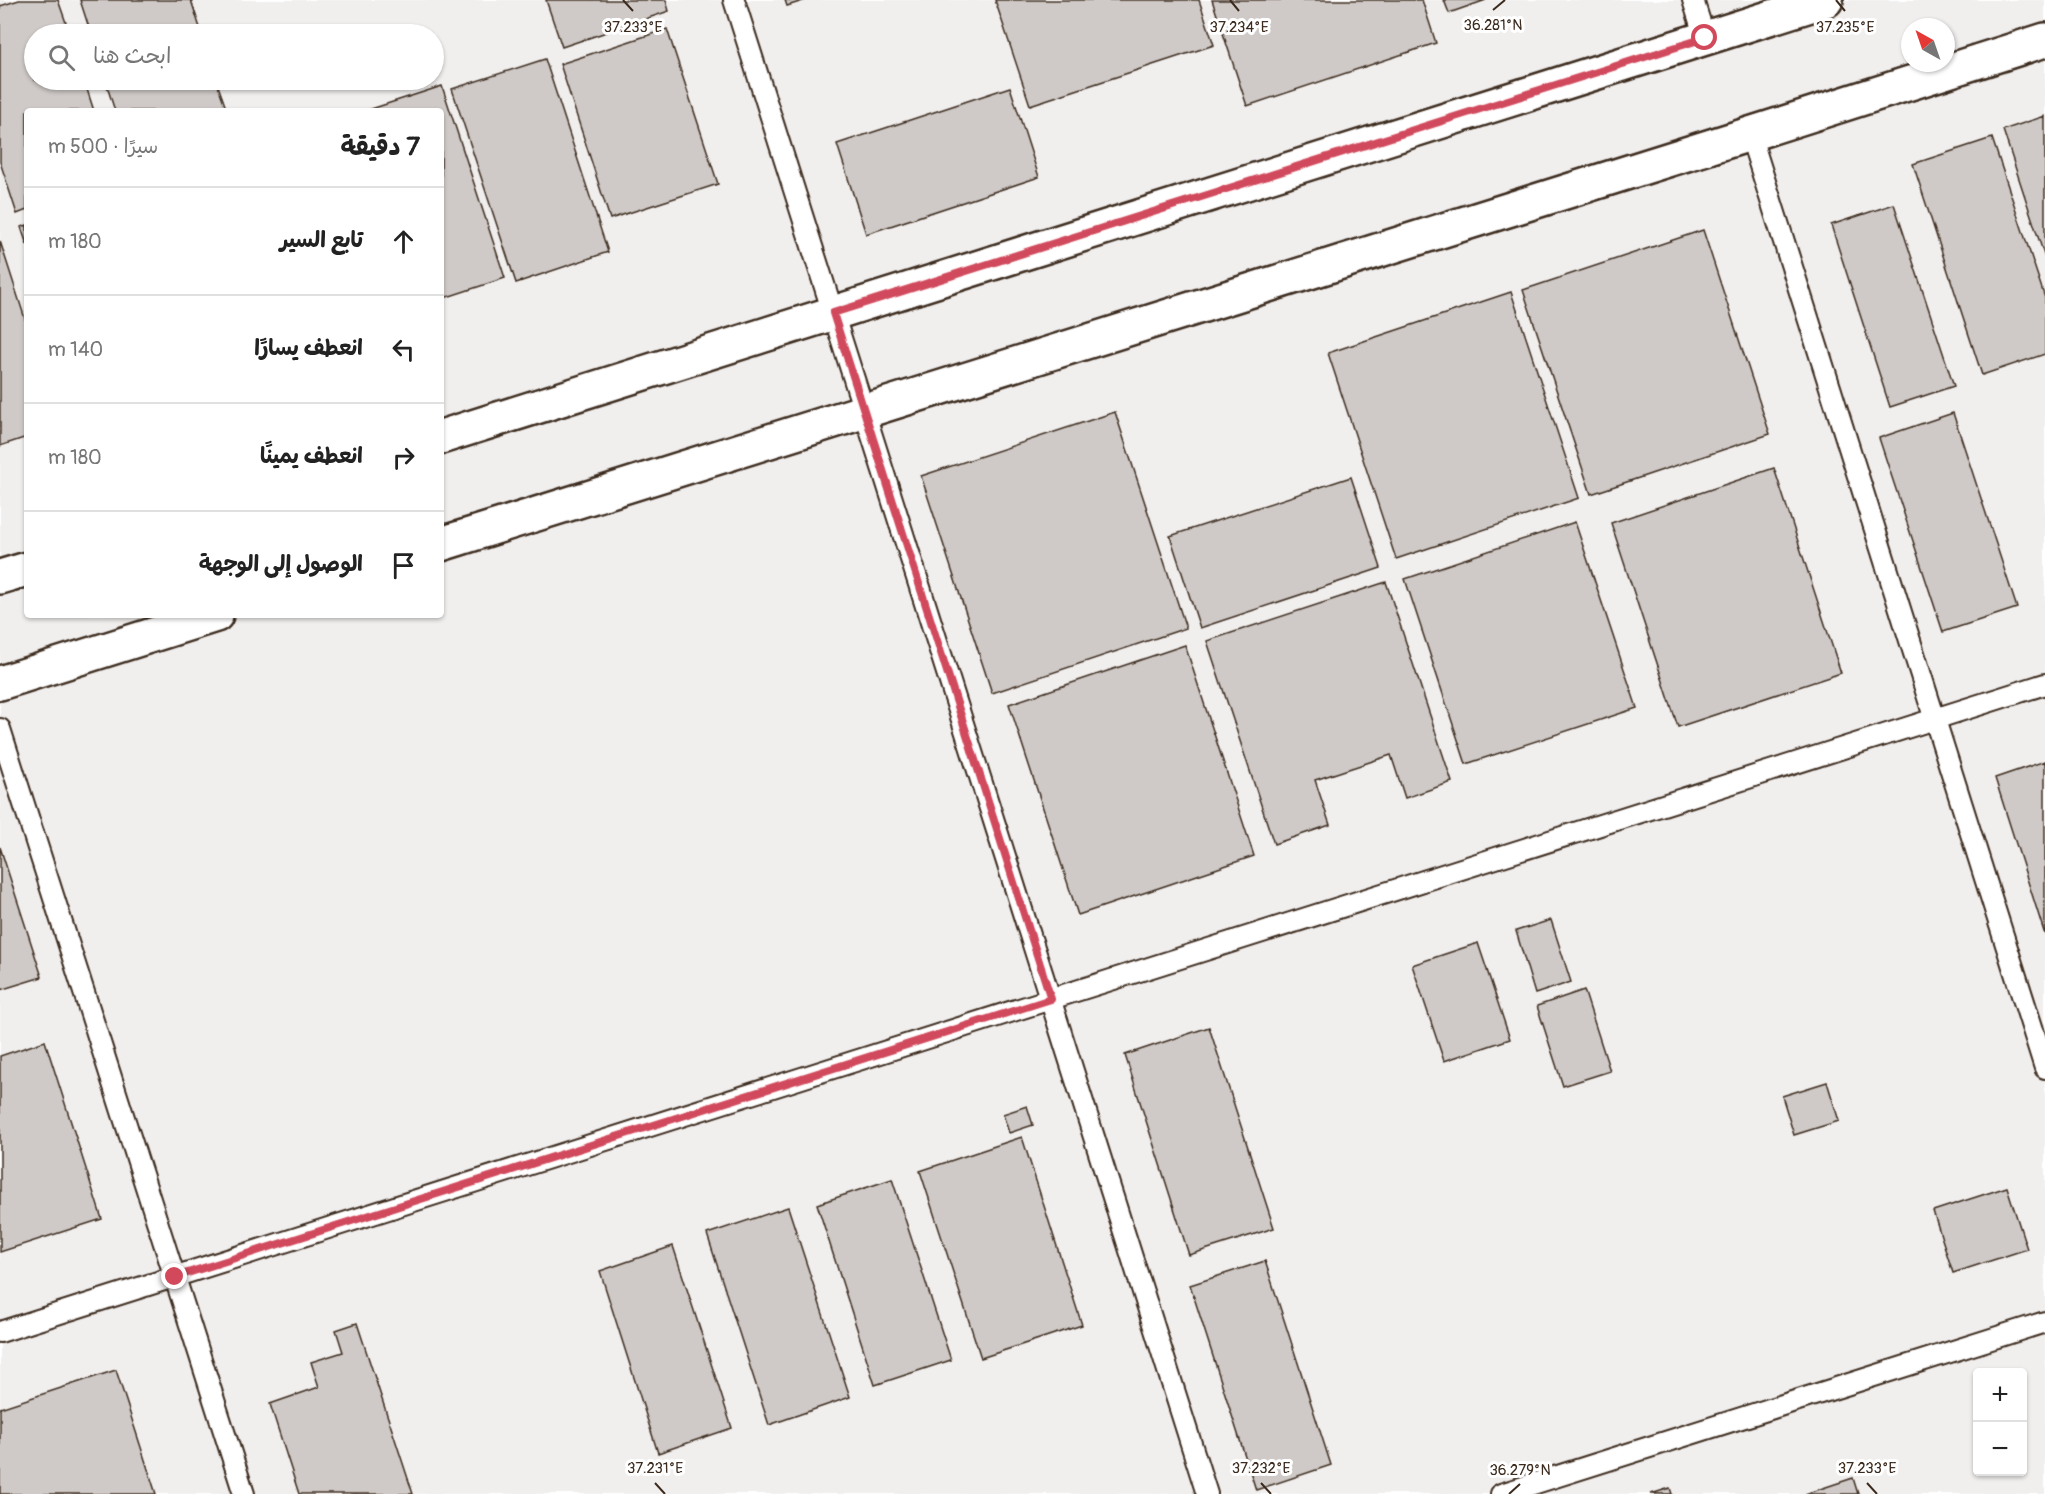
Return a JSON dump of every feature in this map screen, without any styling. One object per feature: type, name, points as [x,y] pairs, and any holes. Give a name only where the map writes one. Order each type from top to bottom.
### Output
[{"type":"street","points":[[444,436],[1826,0]]},
{"type":"street","points":[[444,543],[2045,40]]},
{"type":"street","points":[[0,577],[24,570]]},
{"type":"street","points":[[0,683],[206,618]]},
{"type":"lane","points":[[734,0],[1207,1494]]},
{"type":"lane","points":[[1693,0],[1705,38]]},
{"type":"lane","points":[[1750,134],[2045,1068]]},
{"type":"lane","points":[[0,1332],[2045,684]]},
{"type":"lane","points":[[0,729],[244,1494]]},
{"type":"lane","points":[[1501,1494],[2045,1322]]},
{"type":"shaded area","points":[[0,0],[2045,0],[2045,1494],[0,1494]]},
{"type":"building","points":[[19,0],[58,0],[66,24],[24,24],[24,90],[87,90],[93,108],[24,108],[24,211],[17,214],[0,162],[0,6]]},
{"type":"building","points":[[80,0],[191,0],[199,24],[88,24]]},
{"type":"building","points":[[546,0],[666,0],[669,11],[562,47]]},
{"type":"building","points":[[785,0],[806,0],[787,6]]},
{"type":"building","points":[[995,0],[1199,0],[1214,45],[1030,105]]},
{"type":"building","points":[[1212,0],[1422,0],[1436,43],[1247,106]]},
{"type":"building","points":[[1444,0],[1486,0],[1449,13]]},
{"type":"building","points":[[667,29],[718,184],[610,219],[560,64]]},
{"type":"building","points":[[545,59],[608,252],[516,283],[452,89]]},
{"type":"building","points":[[1010,87],[1039,177],[866,234],[837,144]]},
{"type":"building","points":[[108,90],[220,90],[226,108],[114,108]]},
{"type":"building","points":[[430,90],[443,90],[505,278],[444,298],[444,108],[374,108]]},
{"type":"building","points":[[2045,116],[2045,258],[2003,130]]},
{"type":"building","points":[[1992,138],[2045,298],[2045,354],[1982,375],[1913,164]]},
{"type":"building","points":[[1894,204],[1954,386],[1890,407],[1831,225]]},
{"type":"building","points":[[1703,230],[1770,434],[1591,494],[1523,290]]},
{"type":"building","points":[[0,241],[24,316],[24,438],[0,446]]},
{"type":"building","points":[[1511,292],[1579,498],[1396,559],[1328,353]]},
{"type":"building","points":[[1115,412],[1186,628],[992,693],[921,476]]},
{"type":"building","points":[[1953,413],[2017,608],[1943,632],[1879,438]]},
{"type":"building","points":[[1774,468],[1841,673],[1678,727],[1611,523]]},
{"type":"building","points":[[1351,477],[1381,568],[1200,628],[1170,536]]},
{"type":"building","points":[[1575,522],[1637,708],[1466,764],[1405,579]]},
{"type":"building","points":[[1386,582],[1452,782],[1405,798],[1391,755],[1315,780],[1330,825],[1274,844],[1207,641]]},
{"type":"building","points":[[1185,645],[1254,856],[1078,915],[1009,704]]},
{"type":"building","points":[[2045,761],[2045,935],[1995,778]]},
{"type":"building","points":[[0,847],[42,977],[0,990]]},
{"type":"building","points":[[1551,920],[1571,982],[1535,994],[1516,931]]},
{"type":"building","points":[[1478,943],[1510,1039],[1444,1061],[1412,965]]},
{"type":"building","points":[[1584,990],[1610,1071],[1563,1086],[1537,1006]]},
{"type":"building","points":[[1209,1027],[1274,1228],[1189,1255],[1125,1055]]},
{"type":"building","points":[[45,1041],[102,1219],[0,1252],[0,1056]]},
{"type":"building","points":[[1827,1082],[1839,1121],[1794,1135],[1782,1096]]},
{"type":"building","points":[[1027,1106],[1033,1125],[1009,1133],[1003,1114]]},
{"type":"building","points":[[1022,1137],[1082,1325],[981,1358],[920,1171]]},
{"type":"building","points":[[892,1179],[951,1360],[875,1385],[817,1204]]},
{"type":"building","points":[[2007,1187],[2027,1249],[1953,1273],[1933,1211]]},
{"type":"building","points":[[788,1207],[850,1397],[769,1425],[707,1234]]},
{"type":"building","points":[[673,1246],[732,1428],[658,1453],[600,1271]]},
{"type":"building","points":[[1265,1261],[1331,1465],[1256,1490],[1190,1285]]},
{"type":"building","points":[[357,1323],[413,1494],[299,1494],[270,1404],[319,1387],[311,1362],[343,1352],[336,1330]]},
{"type":"building","points":[[116,1370],[156,1494],[0,1494],[0,1408]]},
{"type":"building","points":[[1853,1478],[1858,1494],[1805,1494]]},
{"type":"building","points":[[1670,1488],[1672,1494],[1651,1494]]},
{"type":"route","points":[[175,1277],[1051,999],[833,313],[1705,38]]}]
